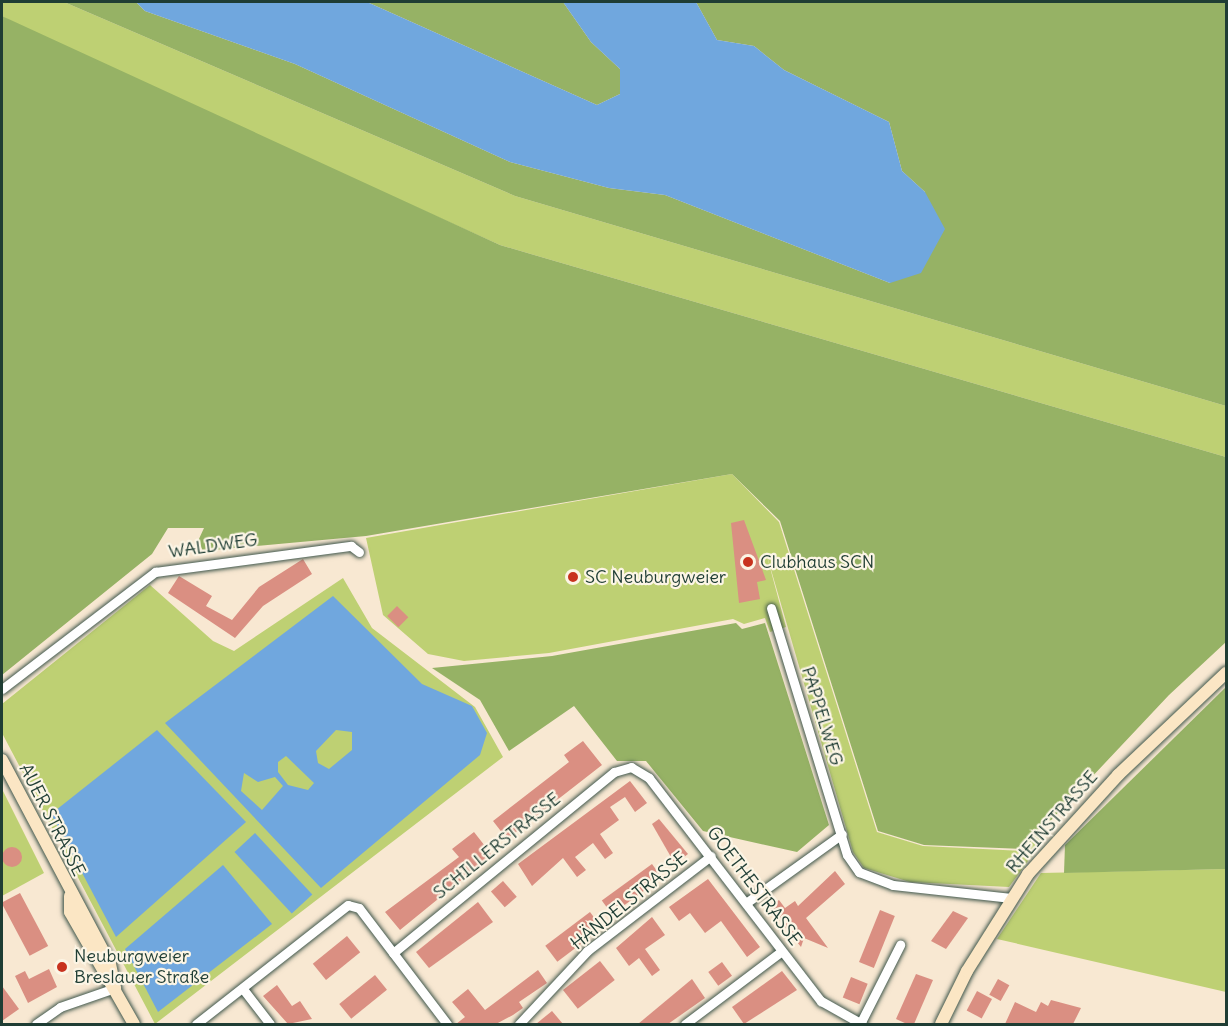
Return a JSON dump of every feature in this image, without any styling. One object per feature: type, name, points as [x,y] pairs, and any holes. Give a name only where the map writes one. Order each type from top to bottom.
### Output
[{"type":"main road","name":"RHEINSTRASSE","points":[[941,1024],[1011,898],[1075,819],[1227,673]]},
{"type":"main road","name":"AUER STRASSE","points":[[2,760],[70,896],[110,964],[115,988],[134,1024]]},
{"type":"street","name":"WALDWEG","points":[[2,689],[155,572],[351,546],[359,552]]},
{"type":"street","name":"PAPPELWEG","points":[[771,608],[842,834],[859,872],[871,879],[1011,898]]},
{"type":"street","name":"GOETHESTRASSE","points":[[624,767],[639,768],[649,778],[821,1001],[861,1024]]},
{"type":"street","name":"SCHILLERSTRASSE","points":[[393,953],[624,767]]},
{"type":"street","points":[[746,903],[842,834]]},
{"type":"street","name":"HÄNDELSTRASSE","points":[[519,1024],[587,951],[711,856]]},
{"type":"street","points":[[196,1024],[348,905],[359,908],[447,1024]]},
{"type":"street","points":[[861,1024],[900,945]]},
{"type":"street","points":[[686,1024],[782,951]]},
{"type":"street","points":[[36,1024],[60,1007],[115,988]]},
{"type":"street","points":[[243,989],[270,1024]]},
{"type":"green space","points":[[2,2],[64,2],[515,196],[1226,406],[1226,457],[500,245],[47,41],[2,16]]},
{"type":"green space","points":[[64,2],[136,2],[145,11],[295,64],[510,162],[609,188],[665,195],[890,283],[925,192],[902,171],[889,122],[784,70],[754,46],[717,40],[696,2],[1226,2],[1226,406],[515,196]]},
{"type":"green space","points":[[367,2],[563,2],[591,42],[620,69],[620,94],[597,105]]},
{"type":"green space","points":[[2,16],[500,245],[1226,457],[1226,642],[1169,695],[1024,849],[924,845],[878,831],[780,521],[732,474],[366,536],[203,551],[198,541],[204,528],[168,528],[152,554],[2,675]]},
{"type":"green space","name":"SC Neuburgweier","points":[[732,474],[779,522],[877,832],[923,846],[1024,851],[1039,834],[1044,839],[1009,887],[910,882],[864,868],[853,852],[765,549],[786,627],[770,632],[765,618],[744,624],[733,619],[549,653],[464,661],[428,654],[383,615],[366,538]]},
{"type":"green space","points":[[343,578],[372,628],[475,707],[503,757],[155,1024],[2,733],[2,704],[150,585],[213,641],[234,651]]},
{"type":"green space","points":[[736,623],[742,629],[765,623],[829,825],[797,852],[703,831],[646,761],[617,761],[574,706],[509,751],[480,700],[432,668],[552,656]]},
{"type":"green space","points":[[1226,687],[1226,869],[1064,873],[1065,845]]},
{"type":"green space","points":[[2,789],[44,873],[2,896]]},
{"type":"green space","points":[[1226,869],[1226,992],[997,939],[1041,873]]},
{"type":"water","points":[[136,2],[367,2],[597,105],[620,94],[620,69],[591,42],[563,2],[696,2],[717,40],[754,46],[784,70],[889,122],[902,171],[925,192],[945,229],[921,273],[890,283],[665,195],[609,188],[510,162],[295,64],[145,11]]},
{"type":"water","points":[[333,596],[422,684],[472,706],[487,733],[480,755],[321,888],[165,723]],"holes":[[[336,730],[352,732],[352,750],[329,769],[318,763],[316,751]],[[286,756],[314,783],[308,790],[288,785],[278,772],[278,762]],[[244,773],[258,782],[275,777],[283,786],[262,810],[241,791]]]},
{"type":"water","points":[[157,730],[246,822],[116,937],[51,814]]},
{"type":"water","points":[[255,833],[312,894],[292,914],[235,852]]},
{"type":"water","points":[[223,865],[272,924],[158,1012],[125,949]]},
{"type":"building","points":[[744,520],[766,580],[757,582],[760,599],[739,603],[731,523]]},
{"type":"building","points":[[303,559],[312,574],[263,606],[235,638],[168,593],[179,576],[212,596],[206,606],[232,620],[259,587]]},
{"type":"building","points":[[397,606],[408,617],[398,627],[387,616]]},
{"type":"building","points":[[583,741],[602,765],[507,839],[493,821],[569,762],[564,755]]},
{"type":"building","points":[[630,781],[647,803],[635,812],[625,797],[610,807],[619,820],[600,834],[613,853],[605,859],[593,843],[575,857],[586,870],[577,877],[563,858],[532,886],[518,864]]},
{"type":"building","points":[[659,819],[688,854],[675,864],[652,824]]},
{"type":"building","points":[[474,832],[492,855],[400,930],[385,912],[459,857],[452,849]]},
{"type":"building","points":[[8,847],[16,847],[22,853],[22,861],[16,867],[8,867],[2,861],[2,853]]},
{"type":"building","points":[[652,864],[662,878],[612,914],[602,900]]},
{"type":"building","points":[[835,871],[845,884],[806,918],[828,948],[804,938],[801,947],[769,907],[779,900],[785,908],[795,901],[798,906]]},
{"type":"building","points":[[708,879],[760,947],[747,957],[721,921],[705,933],[690,913],[679,921],[669,907]]},
{"type":"building","points":[[503,881],[517,897],[505,907],[491,891]]},
{"type":"building","points":[[20,893],[48,946],[30,956],[2,904]]},
{"type":"building","points":[[478,902],[493,922],[429,968],[416,952]]},
{"type":"building","points":[[880,910],[895,916],[874,968],[859,962]]},
{"type":"building","points":[[953,911],[968,918],[946,949],[931,941]]},
{"type":"building","points":[[590,912],[602,928],[557,962],[545,946]]},
{"type":"building","points":[[652,917],[665,935],[645,949],[660,970],[652,976],[639,958],[629,966],[616,948]]},
{"type":"building","points":[[347,936],[360,952],[326,980],[313,964]]},
{"type":"building","points":[[600,961],[615,980],[578,1009],[563,990]]},
{"type":"building","points":[[722,962],[732,976],[718,986],[708,972]]},
{"type":"building","points":[[49,969],[57,987],[28,1003],[15,976],[25,971],[29,979]]},
{"type":"building","points":[[538,970],[547,983],[519,1002],[523,1008],[513,1015],[496,1024],[456,1024],[465,1017],[452,1002],[468,989],[485,1010]]},
{"type":"building","points":[[782,971],[797,990],[744,1024],[732,1007]]},
{"type":"building","points":[[916,974],[933,980],[914,1024],[907,1024],[896,1019]]},
{"type":"building","points":[[375,975],[387,990],[351,1019],[339,1004]]},
{"type":"building","points":[[851,977],[868,984],[859,1004],[843,997]]},
{"type":"building","points":[[692,979],[705,998],[668,1024],[638,1024]]},
{"type":"building","points":[[998,979],[1009,985],[1001,1001],[989,995]]},
{"type":"building","points":[[277,985],[292,1006],[300,1001],[312,1019],[288,1024],[263,996]]},
{"type":"building","points":[[2,986],[19,1009],[2,1021]]},
{"type":"building","points":[[977,991],[992,999],[982,1018],[967,1010]]},
{"type":"building","points":[[1051,1000],[1081,1008],[1073,1024],[1005,1024],[1015,1002],[1036,1012],[1041,1002],[1048,1006]]},
{"type":"building","points":[[552,1011],[563,1024],[536,1024]]},
{"type":"place","name":"Clubhaus SCN","points":[[748,562]]},
{"type":"place","name":"SC Neuburgweier","points":[[573,577]]},
{"type":"place","name":"Neuburgweier Breslauer Straße","points":[[62,967]]}]
